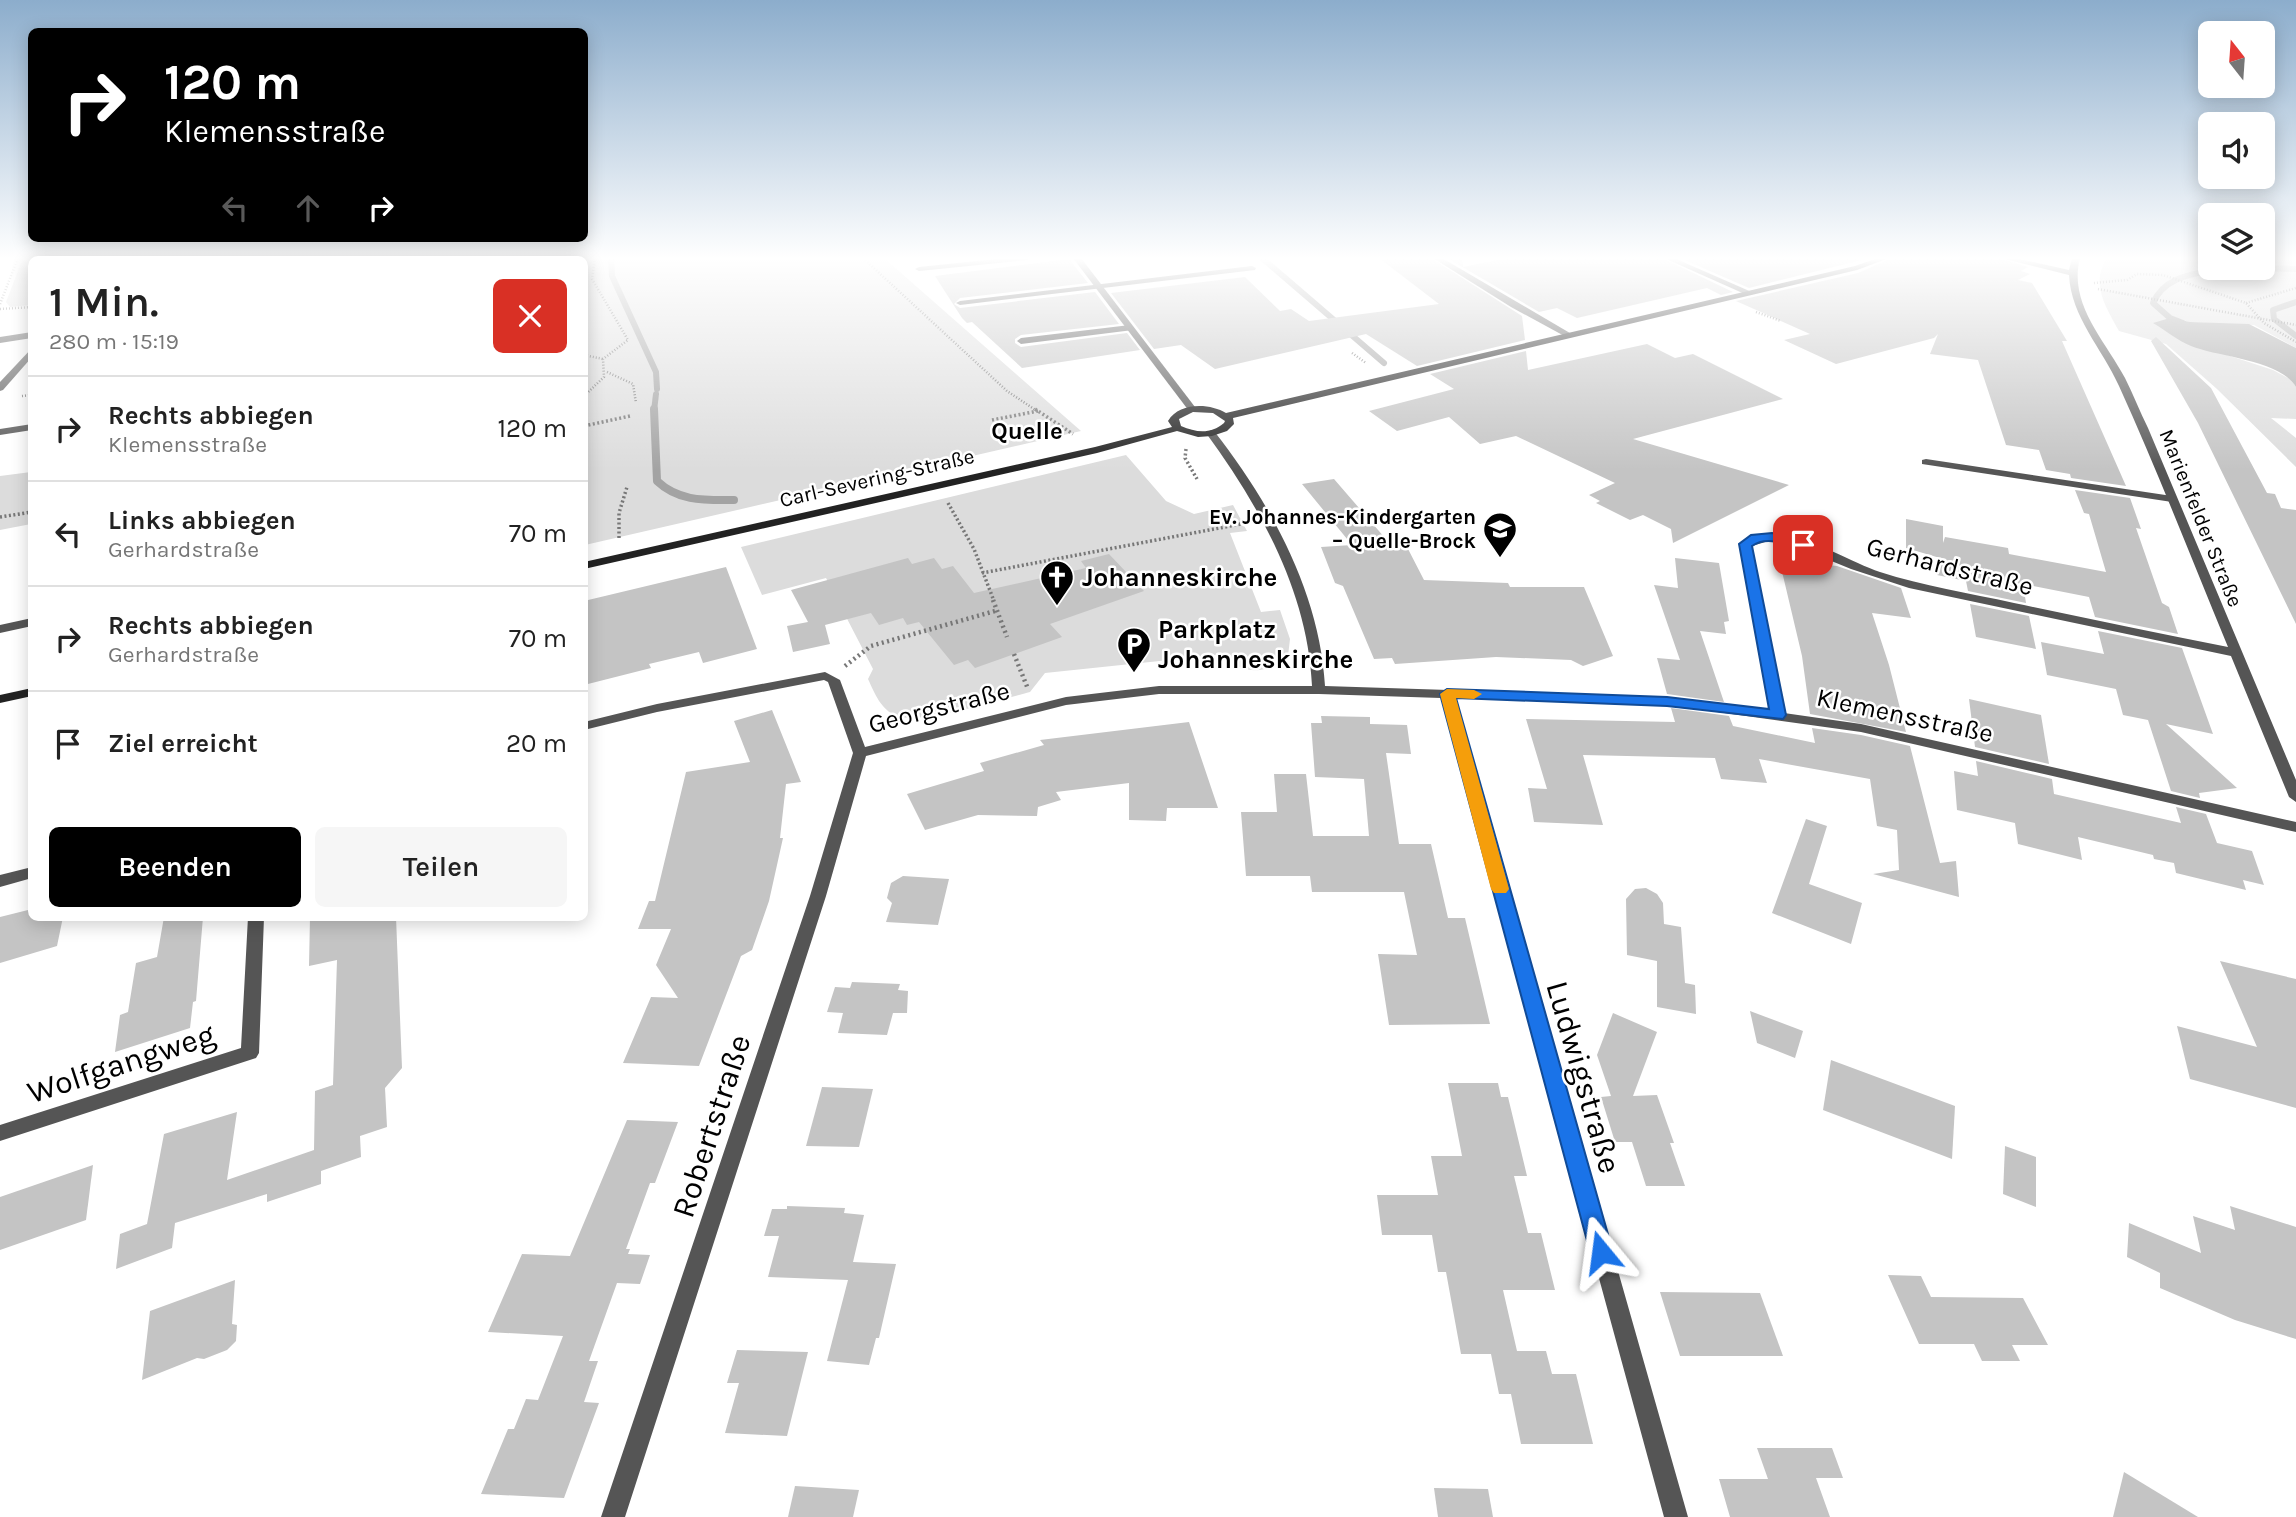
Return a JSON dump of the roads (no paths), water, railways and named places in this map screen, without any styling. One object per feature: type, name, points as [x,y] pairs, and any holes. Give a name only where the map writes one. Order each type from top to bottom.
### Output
[{"type":"street","points":[[1021,341],[1123,329]]},
{"type":"street","points":[[1131,329],[1192,409]]},
{"type":"street","points":[[1558,329],[1571,336]]},
{"type":"street","points":[[1227,416],[1230,420],[1226,428],[1211,433],[1196,434],[1178,428],[1173,421],[1175,417],[1192,409],[1208,409],[1227,416],[1601,329]]},
{"type":"street","name":"Marienfelder Straße","points":[[2092,329],[2119,377],[2296,797]]},
{"type":"street","points":[[0,340],[28,336]]},
{"type":"street","points":[[0,388],[28,356]]},
{"type":"street","points":[[0,432],[28,428]]},
{"type":"street","name":"Carl-Severing-Straße","points":[[588,565],[1097,450],[1178,428]]},
{"type":"street","points":[[1211,433],[1224,449],[1268,521],[1314,636],[1319,690]]},
{"type":"street","points":[[1926,462],[2172,499]]},
{"type":"street","name":"Gerhardstraße","points":[[1778,715],[1746,544],[1756,538],[1789,541],[1881,576],[1913,585],[2236,653]]},
{"type":"street","points":[[0,629],[28,623]]},
{"type":"street","name":"Georgstraße","points":[[588,725],[705,698],[831,677],[860,753],[1036,708],[1088,698],[1159,690],[1319,690]]},
{"type":"street","name":"Klemensstraße","points":[[1319,690],[1667,701],[1778,715],[1861,728],[2296,827]]},
{"type":"street","points":[[0,699],[28,693]]},
{"type":"street","name":"Ludwigstraße","points":[[1447,694],[1676,1517]]},
{"type":"street","name":"Robertstraße","points":[[613,1517],[818,896],[860,753]]},
{"type":"street","points":[[0,881],[28,873]]},
{"type":"street","name":"Wolfgangweg","points":[[0,1133],[250,1053],[256,921]]},
{"type":"waterway","points":[[636,329],[656,372],[657,389]]},
{"type":"waterway","points":[[1344,329],[1384,363]]},
{"type":"waterway","points":[[2287,329],[2296,336]]},
{"type":"waterway","points":[[654,410],[656,394]]},
{"type":"waterway","points":[[654,410],[657,481],[665,488],[684,496],[703,500],[734,500]]},
{"type":"place","name":"Ev. Johannes-Kindergarten – Quelle-Brock","points":[[1500,559]]},
{"type":"place","name":"Johanneskirche","points":[[1057,607]]},
{"type":"place","name":"Parkplatz Johanneskirche","points":[[1134,674]]},
{"type":"district","name":"Quelle","points":[[1027,431]]}]
